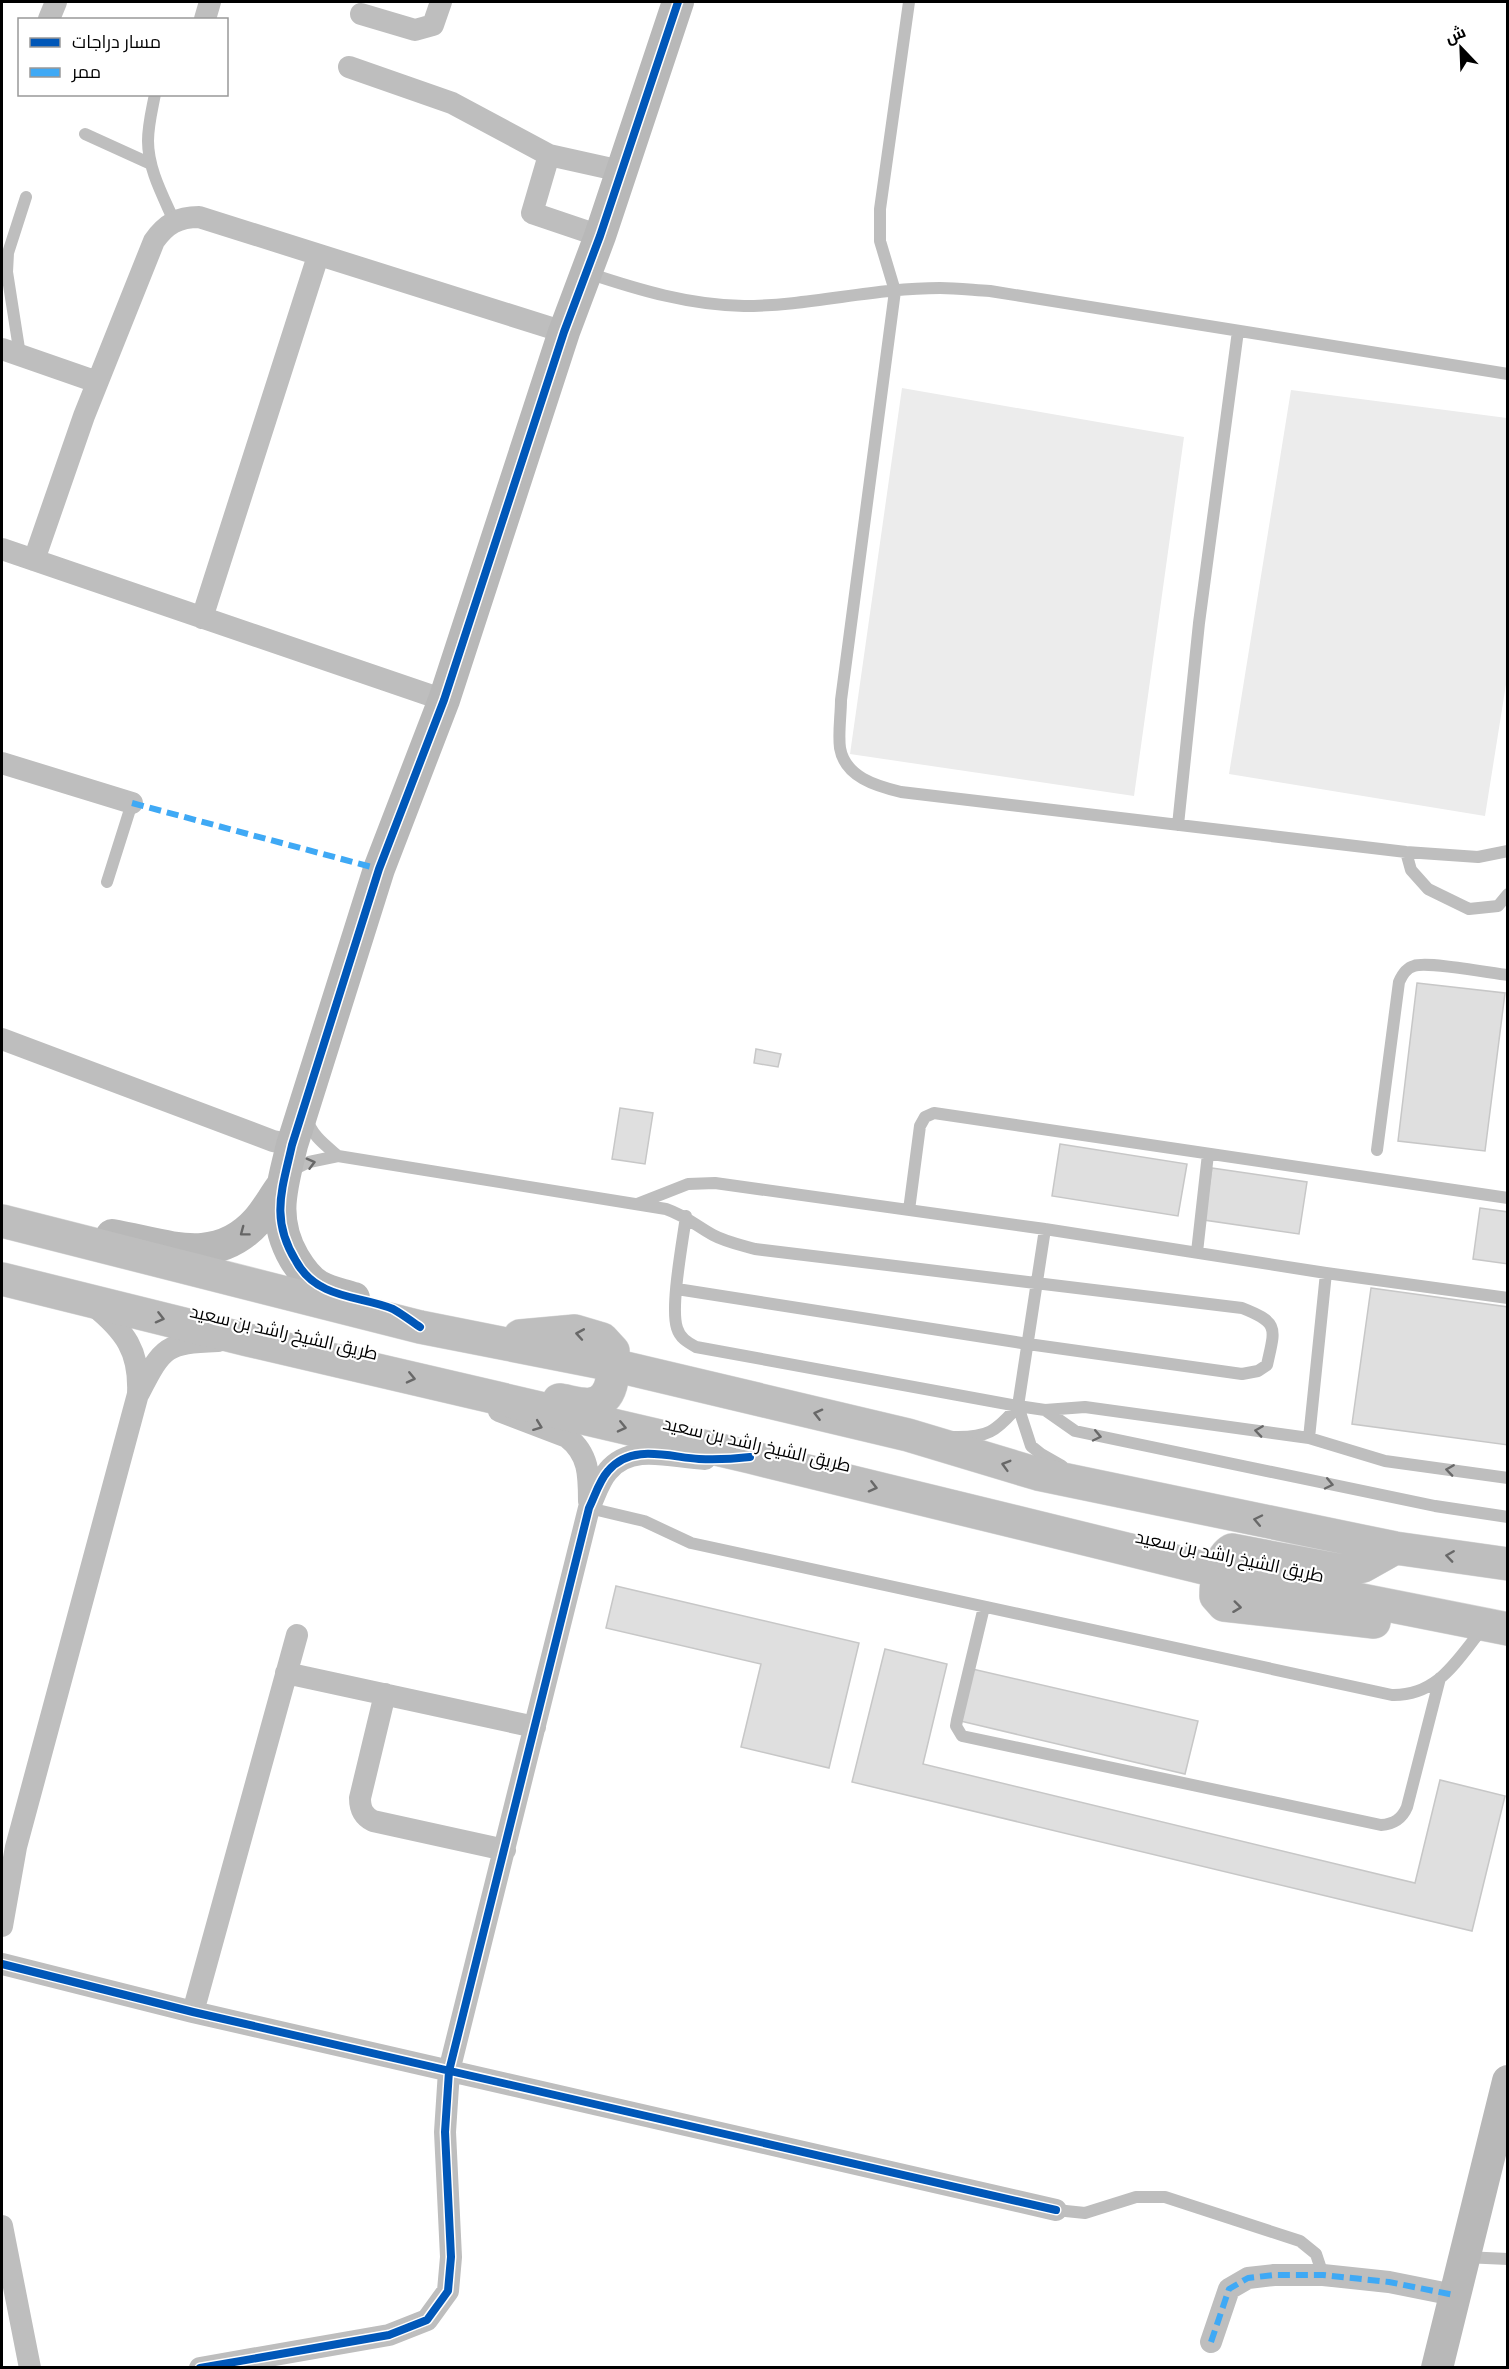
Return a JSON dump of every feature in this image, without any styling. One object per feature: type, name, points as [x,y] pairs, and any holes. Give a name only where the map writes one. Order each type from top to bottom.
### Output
[{"type":"main road","name":"طريق الشيخ راشد بن سعيد","points":[[2,1221],[420,1327],[613,1365],[908,1436],[1038,1474],[1395,1548],[1508,1564]]},
{"type":"main road","name":"طريق الشيخ راشد بن سعيد","points":[[2,1279],[248,1340],[750,1457],[1220,1572],[1500,1629]]},
{"type":"main road","points":[[468,1391],[592,1404],[605,1396],[613,1380],[613,1365]]},
{"type":"main road","points":[[1220,1572],[1224,1558],[1232,1550],[1343,1571],[1363,1566],[1395,1548]]},
{"type":"street","points":[[49,18],[56,2]]},
{"type":"street","points":[[205,18],[210,2]]},
{"type":"street","points":[[361,14],[415,30],[433,25],[441,2]]},
{"type":"street","points":[[420,1327],[393,1310],[328,1290],[308,1278],[288,1247],[279,1219],[286,1169],[380,869],[444,700],[564,333],[600,236],[678,2]]},
{"type":"street","points":[[349,67],[452,103],[549,155],[621,171]]},
{"type":"street","points":[[549,155],[532,213],[600,236]]},
{"type":"street","points":[[34,560],[98,382],[154,241],[163,229],[174,221],[186,217],[199,217],[564,333]]},
{"type":"street","points":[[202,618],[318,256]]},
{"type":"street","points":[[11,352],[98,382]]},
{"type":"street","points":[[2,549],[444,700]]},
{"type":"street","points":[[2,763],[132,803]]},
{"type":"street","points":[[2,1039],[273,1141],[286,1169]]},
{"type":"street","points":[[44,1232],[77,1228],[188,1250],[213,1249],[225,1244],[256,1222],[286,1169]]},
{"type":"street","points":[[88,1300],[124,1333],[139,1376],[138,1394]]},
{"type":"street","points":[[2,1926],[9,1843],[138,1394],[155,1362],[162,1353],[172,1347],[183,1343],[248,1340]]},
{"type":"street","points":[[468,1391],[497,1410],[567,1437],[575,1443],[588,1467],[589,1508]]},
{"type":"street","points":[[200,2367],[389,2334],[428,2319],[448,2291],[451,2257],[445,2132],[449,2071],[589,1508],[607,1472],[617,1462],[629,1456],[642,1453],[716,1460],[750,1457]]},
{"type":"street","points":[[193,2012],[297,1635]]},
{"type":"street","points":[[286,1673],[535,1727]]},
{"type":"street","points":[[385,1694],[360,1798],[360,1807],[365,1817],[373,1821],[505,1850]]},
{"type":"street","points":[[2,1964],[193,2012],[1056,2210]]},
{"type":"street","points":[[1437,2367],[1508,2082]]},
{"type":"street","points":[[2,2226],[30,2367]]},
{"type":"street","points":[[1211,2342],[1229,2289],[1248,2278],[1274,2275],[1323,2275],[1389,2282],[1454,2295]]},
{"type":"lane","points":[[909,2],[880,209],[880,241],[895,291],[841,700],[840,749],[852,771],[872,785],[901,792],[1406,852],[1478,857],[1507,853]]},
{"type":"lane","points":[[155,96],[148,139],[151,164],[174,221]]},
{"type":"lane","points":[[85,134],[151,164]]},
{"type":"lane","points":[[11,352],[8,253],[26,197]]},
{"type":"lane","points":[[587,273],[643,291],[688,300],[743,306],[788,304],[939,288],[990,291],[1508,374]]},
{"type":"lane","points":[[1178,825],[1199,623],[1238,331]]},
{"type":"lane","points":[[107,882],[132,803]]},
{"type":"lane","points":[[1406,852],[1411,870],[1428,889],[1469,909],[1498,906],[1508,894]]},
{"type":"lane","points":[[1377,1150],[1399,982],[1402,975],[1407,969],[1422,964],[1508,975]]},
{"type":"lane","points":[[304,1108],[309,1128],[338,1156]]},
{"type":"lane","points":[[909,1210],[920,1126],[925,1117],[934,1113],[1508,1198]]},
{"type":"lane","points":[[1197,1252],[1208,1154]]},
{"type":"lane","points":[[286,1169],[338,1156],[637,1204],[666,1209],[686,1216],[713,1235],[755,1249],[1242,1308],[1264,1316],[1271,1324],[1274,1334],[1267,1365],[1258,1371],[1242,1374],[1028,1344],[678,1289]]},
{"type":"lane","points":[[637,1204],[688,1184],[715,1183],[1045,1228],[1326,1273],[1508,1298]]},
{"type":"lane","points":[[686,1216],[675,1309],[677,1328],[683,1340],[696,1347],[1018,1406],[1045,1410],[1086,1407],[1309,1438],[1385,1461],[1508,1478]]},
{"type":"lane","points":[[1045,1228],[1018,1406],[1031,1446],[1057,1465],[1189,1505]]},
{"type":"lane","points":[[1309,1438],[1326,1273]]},
{"type":"lane","points":[[908,1436],[959,1437],[990,1434],[1002,1425],[1018,1406]]},
{"type":"lane","points":[[1045,1410],[1075,1431],[1435,1506],[1508,1516]]},
{"type":"lane","points":[[589,1508],[644,1521],[691,1543],[1392,1695],[1419,1693],[1500,1629]]},
{"type":"lane","points":[[984,1607],[957,1720],[956,1726],[962,1736],[1381,1825],[1398,1821],[1404,1815],[1440,1678]]},
{"type":"lane","points":[[1056,2210],[1084,2213],[1136,2197],[1165,2197],[1300,2241],[1316,2254],[1323,2275]]},
{"type":"lane","points":[[1463,2258],[1508,2259]]},
{"type":"shaded area","points":[[902,388],[1184,437],[1134,796],[850,754]]},
{"type":"shaded area","points":[[1291,390],[1507,418],[1507,678],[1485,816],[1229,774]]},
{"type":"building","points":[[1417,983],[1505,993],[1485,1151],[1398,1141]]},
{"type":"building","points":[[756,1049],[781,1054],[778,1067],[754,1063]]},
{"type":"building","points":[[620,1108],[653,1113],[645,1164],[612,1159]]},
{"type":"building","points":[[1060,1144],[1187,1164],[1178,1216],[1052,1196]]},
{"type":"building","points":[[1212,1168],[1307,1182],[1299,1234],[1204,1220]]},
{"type":"building","points":[[1480,1208],[1508,1212],[1508,1264],[1473,1259]]},
{"type":"building","points":[[1371,1288],[1508,1307],[1508,1445],[1352,1424]]},
{"type":"building","points":[[616,1586],[859,1643],[829,1768],[741,1747],[761,1664],[606,1628]]},
{"type":"building","points":[[885,1649],[947,1664],[923,1764],[1415,1883],[1440,1780],[1505,1796],[1472,1931],[852,1782]]},
{"type":"building","points":[[968,1668],[1198,1721],[1185,1774],[956,1720]]},
{"type":"marked path","points":[[132,803],[379,869]]},
{"type":"marked path","points":[[1211,2342],[1229,2289],[1248,2278],[1274,2275],[1323,2275],[1389,2282],[1454,2295]]},
{"type":"cycle path","points":[[420,1327],[393,1309],[326,1289],[305,1274],[288,1246],[283,1231],[282,1190],[292,1145],[379,869],[444,700],[564,332],[600,236],[678,2]]},
{"type":"cycle path","points":[[200,2368],[389,2335],[427,2320],[448,2291],[451,2257],[445,2132],[449,2071],[589,1508],[608,1471],[617,1462],[628,1457],[639,1454],[706,1459],[750,1457]]},
{"type":"cycle path","points":[[2,1964],[193,2012],[1056,2210]]}]
